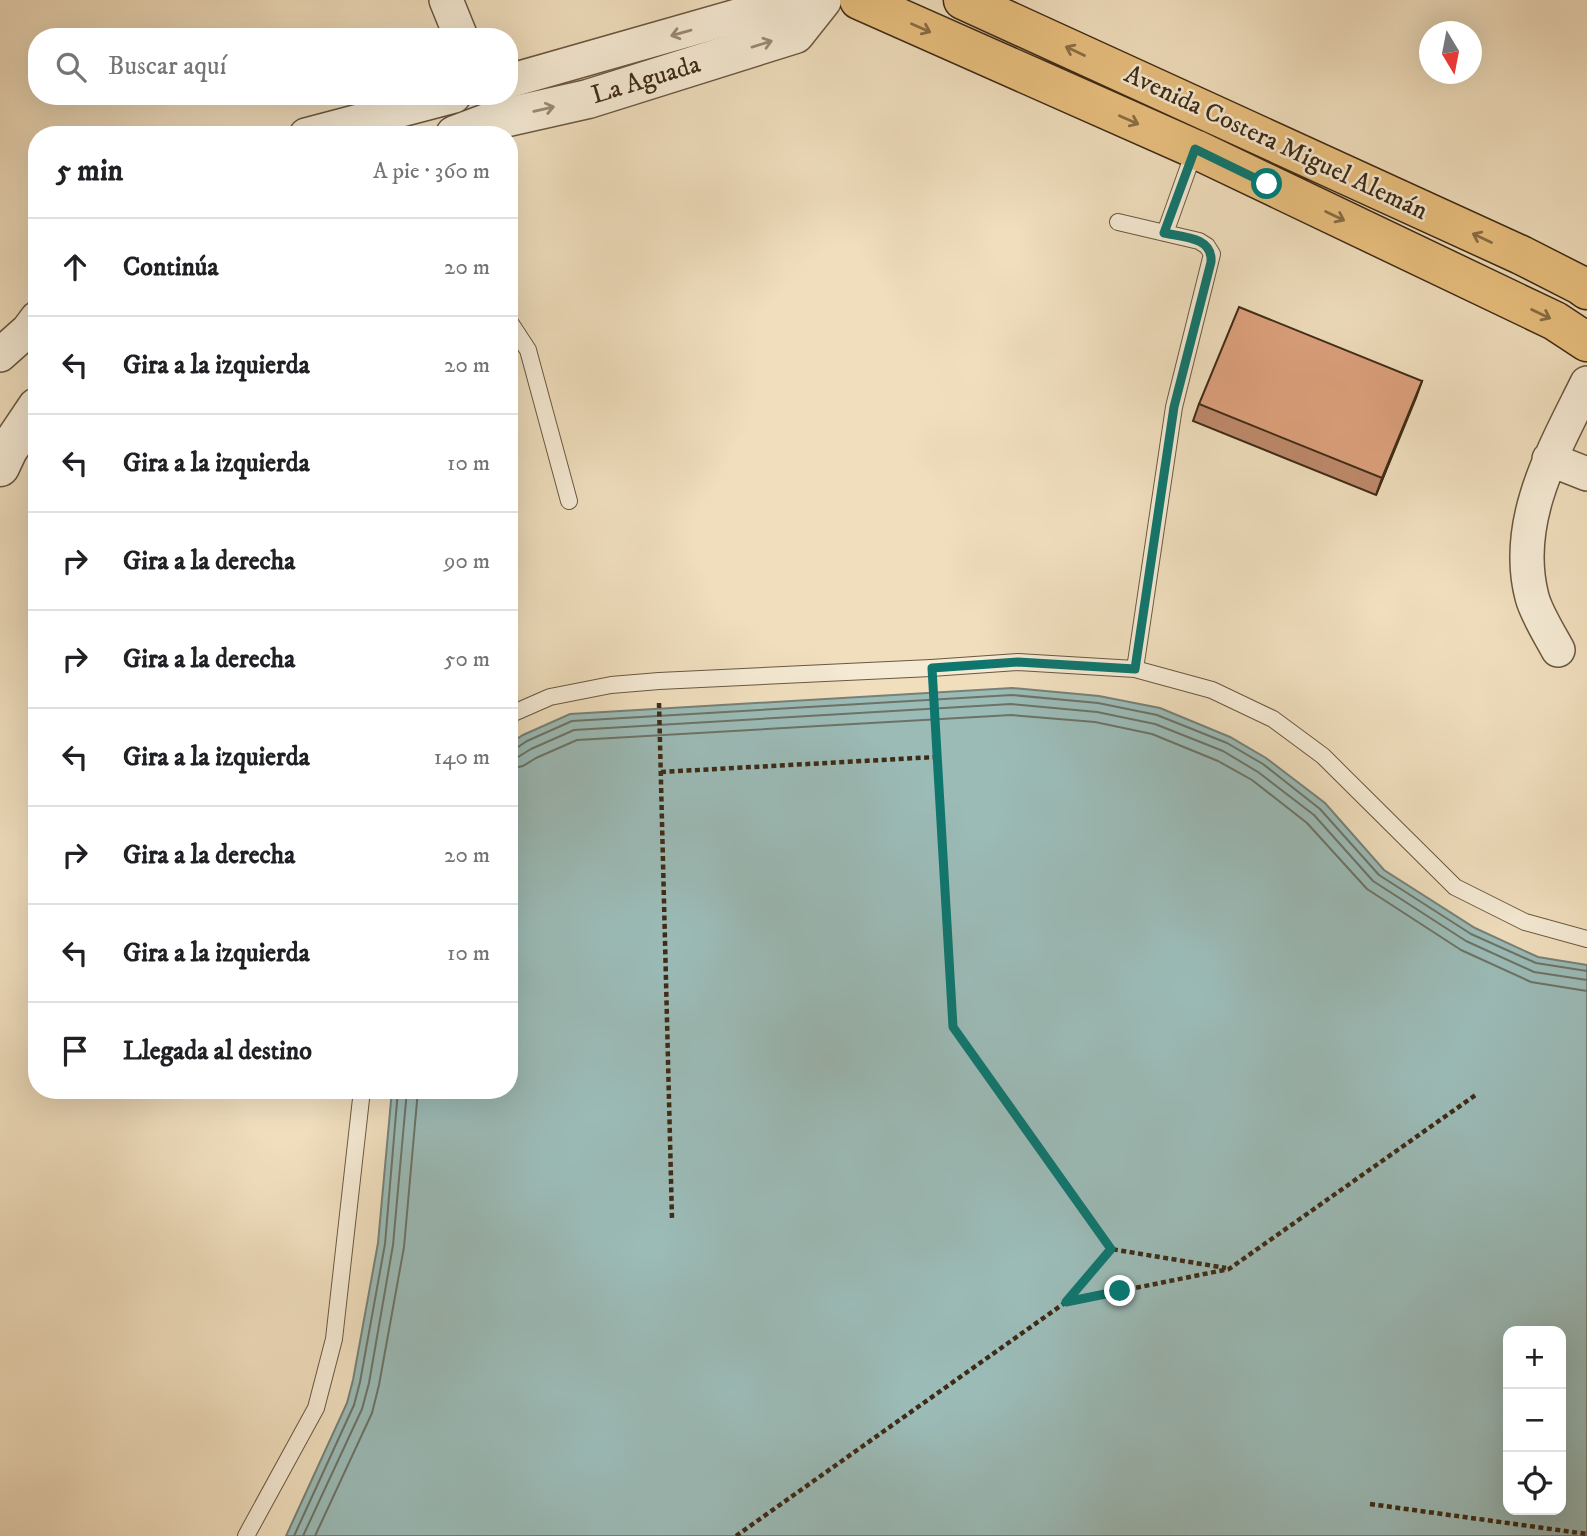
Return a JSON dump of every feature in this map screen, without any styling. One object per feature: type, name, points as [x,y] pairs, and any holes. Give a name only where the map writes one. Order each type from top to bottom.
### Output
[{"type":"main road","name":"Avenida Costera Miguel Alemán","points":[[859,0],[1195,149],[1555,321],[1587,342]]},
{"type":"main road","name":"Avenida Costera Miguel Alemán","points":[[964,0],[1585,286]]},
{"type":"street","points":[[518,78],[793,0]]},
{"type":"street","name":"La Aguada","points":[[467,126],[491,108],[588,99],[795,34],[822,0]]},
{"type":"street","points":[[444,1],[457,28]]},
{"type":"street","points":[[340,126],[420,105]]},
{"type":"street","points":[[0,355],[28,331]]},
{"type":"street","points":[[1558,650],[1532,599],[1527,564],[1529,525],[1549,459],[1587,383]]},
{"type":"street","points":[[3,454],[28,419]]},
{"type":"street","points":[[1549,459],[1587,474]]},
{"type":"lane","points":[[1164,233],[1195,149]]},
{"type":"lane","points":[[1118,222],[1199,241],[1207,246],[1212,254],[1174,407],[1135,669]]},
{"type":"lane","points":[[518,335],[528,350],[569,501]]},
{"type":"lane","points":[[518,711],[550,697],[611,685],[659,681],[1018,662],[1135,669],[1212,690],[1273,719],[1322,756],[1455,887],[1525,922],[1587,939]]},
{"type":"lane","points":[[246,1536],[316,1408],[334,1339],[361,1099]]},
{"type":"path","points":[[932,668],[953,1027],[1111,1249],[1229,1269]]},
{"type":"path","points":[[659,681],[672,1219]]},
{"type":"path","points":[[661,772],[936,757]]},
{"type":"path","points":[[1066,1302],[1229,1269],[1477,1094]]},
{"type":"path","points":[[736,1536],[1066,1302],[1111,1249]]},
{"type":"path","points":[[1370,1504],[1587,1534]]},
{"type":"water","points":[[1012,688],[1099,696],[1160,708],[1230,737],[1266,758],[1325,803],[1384,870],[1475,928],[1538,957],[1587,965],[1587,1536],[286,1536],[347,1403],[353,1380],[378,1243],[391,1099],[518,1099],[518,738],[570,714]]},
{"type":"building","points":[[1239,307],[1422,381],[1382,478],[1199,404]]},
{"type":"route","points":[[1120,1291],[1066,1302],[1111,1249],[953,1027],[932,668],[1018,662],[1135,669],[1174,407],[1212,254],[1207,246],[1199,241],[1164,233],[1195,149],[1267,184]]}]
